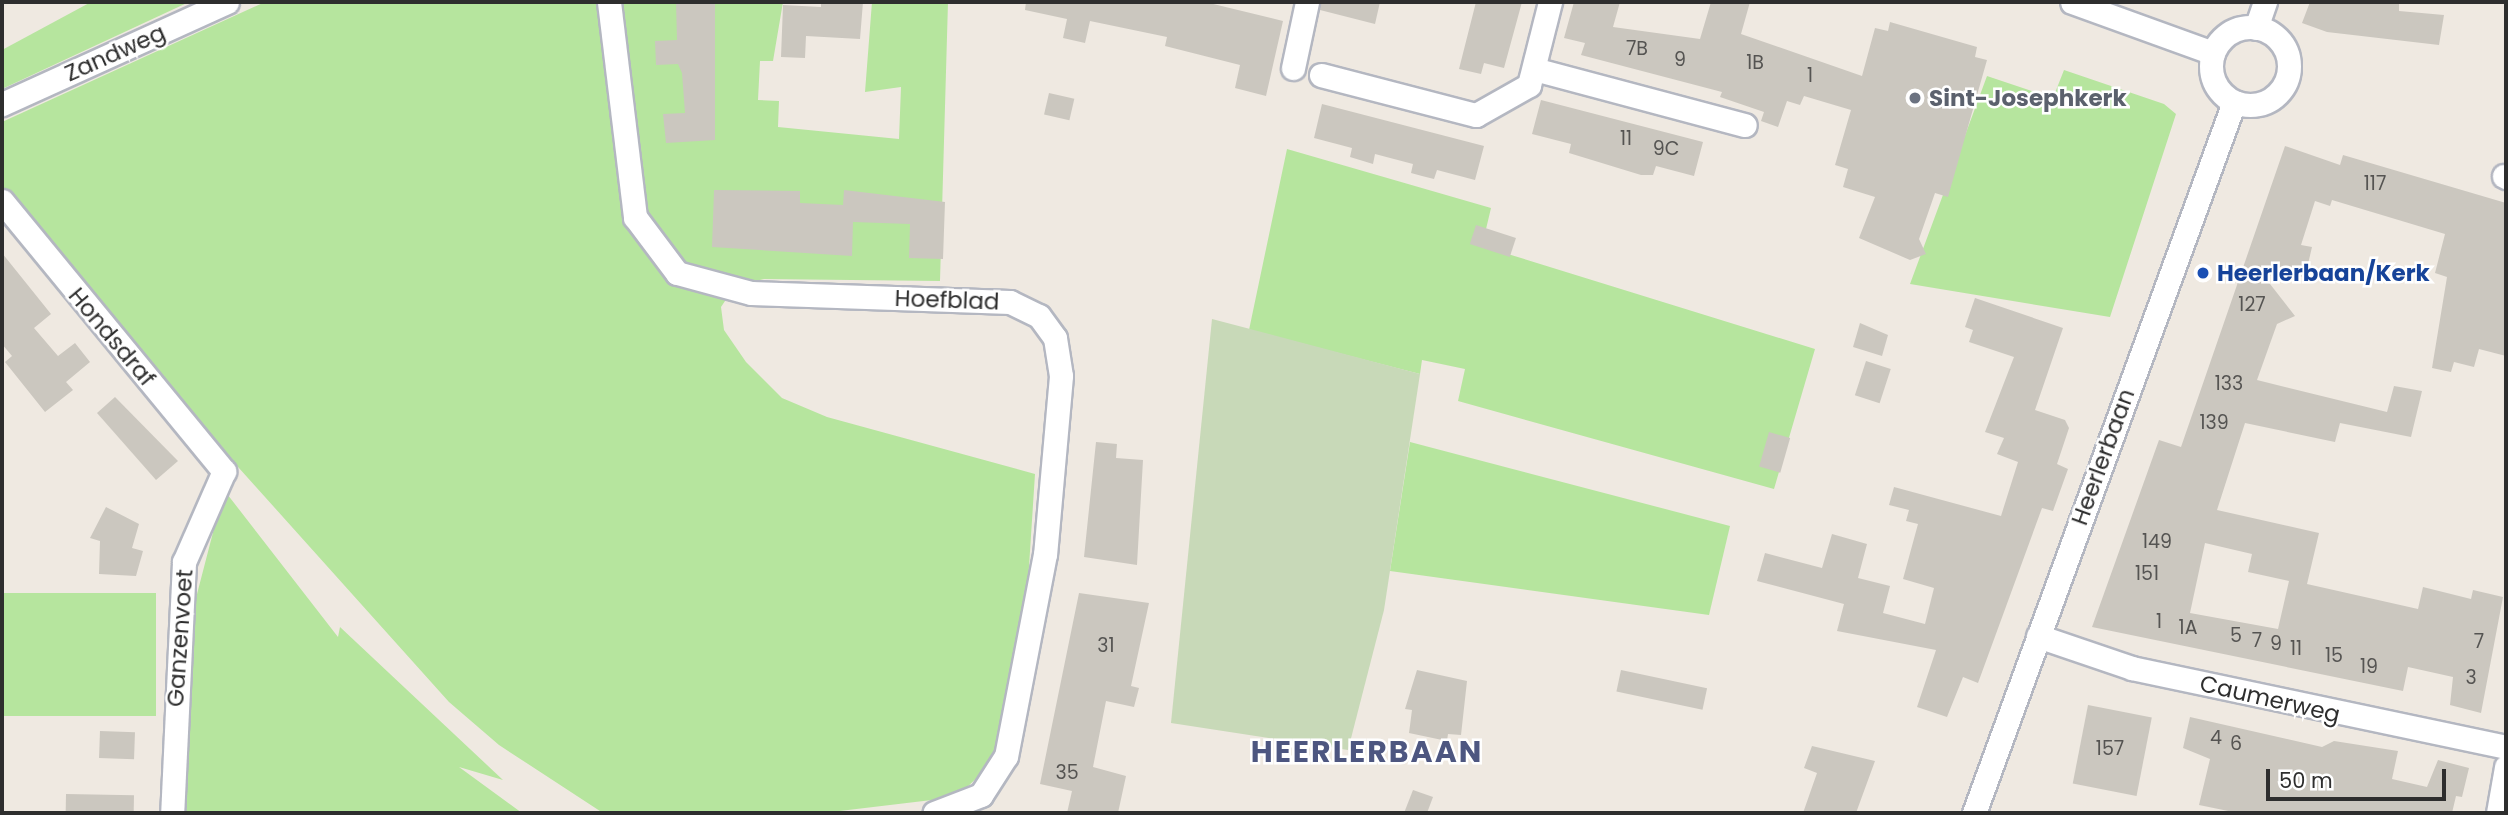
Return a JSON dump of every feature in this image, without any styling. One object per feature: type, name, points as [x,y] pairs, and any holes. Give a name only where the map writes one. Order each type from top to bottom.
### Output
[{"type":"street","name":"Zandweg","points":[[2,104],[228,2]]},
{"type":"street","name":"Hoefblad","points":[[609,2],[635,217],[677,273],[751,293],[1010,302],[1039,316],[1055,338],[1061,376],[1045,554],[1006,756],[981,794],[934,813]]},
{"type":"street","points":[[1293,68],[1307,2]]},
{"type":"street","points":[[1321,75],[1476,115],[1529,85],[1550,2]]},
{"type":"street","points":[[2072,2],[2213,53]]},
{"type":"street","points":[[2256,28],[2265,2]]},
{"type":"street","points":[[2256,28],[2285,50],[2286,79],[2261,103],[2234,102],[2212,76],[2213,53],[2230,33],[2256,28]]},
{"type":"street","points":[[1534,69],[1745,125]]},
{"type":"street","name":"Heerlerbaan","points":[[1974,813],[2234,102]]},
{"type":"street","name":"Hondsdraf","points":[[2,201],[224,471]]},
{"type":"street","name":"Ganzenvoet","points":[[172,813],[184,562],[224,471]]},
{"type":"street","name":"Caumerweg","points":[[2038,636],[2132,668],[2506,747]]},
{"type":"street","points":[[2498,813],[2506,767]]},
{"type":"green space","points":[[91,2],[189,2],[2,89],[2,50]]},
{"type":"green space","points":[[265,2],[783,2],[773,61],[760,61],[758,100],[779,101],[778,127],[899,139],[901,87],[865,92],[872,2],[948,2],[940,281],[764,279],[735,286],[721,307],[724,330],[746,362],[782,398],[827,417],[1035,474],[1026,613],[992,763],[957,797],[823,813],[603,813],[499,745],[449,702],[99,312],[2,192],[2,122]]},
{"type":"green space","points":[[2064,70],[2164,104],[2176,114],[2110,317],[1910,284],[1987,76],[2053,98]]},
{"type":"green space","points":[[1287,149],[1491,208],[1482,246],[1815,349],[1774,489],[1458,401],[1465,369],[1422,360],[1420,374],[1249,330]]},
{"type":"green space","points":[[1212,319],[1420,374],[1384,610],[1348,750],[1171,723]]},
{"type":"green space","points":[[1410,442],[1730,526],[1709,615],[1390,571]]},
{"type":"green space","points":[[224,490],[338,637],[340,627],[503,780],[459,767],[522,813],[182,813],[196,598]]},
{"type":"green space","points":[[2,593],[156,593],[156,716],[2,716]]},
{"type":"building","points":[[676,2],[715,2],[715,140],[666,143],[663,114],[685,113],[682,73],[678,64],[656,65],[655,41],[677,40]]},
{"type":"building","points":[[821,2],[863,2],[860,39],[806,36],[805,58],[781,57],[783,5],[821,7]]},
{"type":"building","points":[[1026,2],[1205,2],[1283,21],[1266,96],[1235,88],[1240,65],[1165,46],[1167,37],[1090,21],[1085,43],[1063,38],[1067,19],[1025,10]]},
{"type":"building","points":[[1321,2],[1380,2],[1375,24],[1320,10]]},
{"type":"building","points":[[1476,2],[1522,2],[1504,68],[1484,63],[1481,74],[1459,69]]},
{"type":"building","points":[[1574,2],[1620,2],[1613,27],[1700,39],[1711,2],[1750,2],[1741,34],[1862,76],[1875,28],[1888,31],[1890,22],[1977,47],[1975,57],[1987,60],[1948,197],[1935,193],[1919,239],[1926,254],[1910,260],[1859,238],[1875,197],[1843,187],[1848,169],[1835,165],[1851,110],[1804,96],[1800,105],[1787,101],[1778,127],[1761,121],[1764,112],[1720,97],[1722,92],[1581,55],[1585,43],[1564,38]]},
{"type":"building","points":[[2310,2],[2399,2],[2399,11],[2444,15],[2439,45],[2327,32],[2302,23]]},
{"type":"building","points":[[1049,93],[1074,99],[1069,120],[1044,114]]},
{"type":"building","points":[[1541,100],[1703,142],[1694,176],[1656,166],[1653,175],[1641,175],[1569,153],[1571,144],[1532,134]]},
{"type":"building","points":[[1322,104],[1484,146],[1475,180],[1437,170],[1434,179],[1422,176],[1411,173],[1413,164],[1375,154],[1373,164],[1350,157],[1352,148],[1314,138]]},
{"type":"building","points":[[2285,146],[2340,165],[2343,155],[2506,203],[2506,356],[2479,349],[2474,367],[2454,362],[2451,372],[2432,368],[2447,277],[2435,273],[2445,234],[2332,200],[2330,206],[2315,201],[2301,245],[2312,247],[2305,277],[2263,275],[2295,316],[2277,324],[2257,380],[2387,412],[2394,386],[2422,391],[2411,437],[2340,423],[2335,442],[2245,423],[2217,510],[2319,533],[2307,584],[2418,609],[2423,587],[2471,599],[2473,590],[2503,597],[2481,713],[2450,705],[2453,677],[2408,667],[2403,691],[2092,627],[2159,440],[2181,447]],"holes":[[[2205,543],[2252,554],[2248,572],[2289,581],[2278,629],[2190,613]]]},
{"type":"building","points":[[714,190],[800,191],[800,203],[843,205],[844,190],[945,202],[943,259],[909,258],[910,224],[853,222],[852,256],[712,247]]},
{"type":"building","points":[[1476,225],[1516,238],[1510,257],[1470,244]]},
{"type":"building","points":[[2,253],[51,314],[34,328],[58,356],[75,343],[90,362],[66,382],[73,390],[45,412],[5,362],[12,356],[2,344]]},
{"type":"building","points":[[1975,298],[2063,328],[2035,410],[2065,420],[2069,428],[2057,464],[2068,469],[2053,511],[2042,508],[1978,683],[1963,677],[1947,717],[1917,707],[1936,650],[1837,631],[1844,604],[1757,581],[1765,553],[1822,568],[1832,534],[1867,544],[1858,578],[1890,586],[1883,613],[1925,624],[1934,588],[1903,579],[1918,524],[1906,521],[1909,510],[1889,505],[1894,487],[2001,516],[2018,462],[1997,454],[2004,438],[1985,432],[2014,357],[1969,342],[1973,330],[1965,327]]},
{"type":"building","points":[[1860,323],[1888,335],[1882,356],[1853,347]]},
{"type":"building","points":[[1866,361],[1891,369],[1880,403],[1855,395]]},
{"type":"building","points":[[115,397],[178,461],[156,480],[97,413]]},
{"type":"building","points":[[1769,432],[1790,438],[1780,473],[1759,467]]},
{"type":"building","points":[[1096,442],[1117,444],[1116,458],[1143,460],[1137,565],[1084,557]]},
{"type":"building","points":[[106,507],[139,524],[132,548],[143,551],[136,576],[99,574],[100,541],[90,538]]},
{"type":"building","points":[[1079,593],[1149,603],[1131,686],[1139,688],[1134,707],[1106,701],[1093,767],[1126,776],[1118,813],[1067,813],[1072,791],[1040,784]]},
{"type":"building","points":[[1417,670],[1467,681],[1461,735],[1448,734],[1447,741],[1409,733],[1412,710],[1405,709]]},
{"type":"building","points":[[1621,670],[1707,688],[1703,710],[1616,692]]},
{"type":"building","points":[[2088,705],[2152,717],[2137,796],[2073,784]]},
{"type":"building","points":[[2190,717],[2322,747],[2334,741],[2398,751],[2392,779],[2427,787],[2438,760],[2469,768],[2462,797],[2456,796],[2452,813],[2238,813],[2199,805],[2210,759],[2183,748]]},
{"type":"building","points":[[100,731],[135,732],[134,759],[99,758]]},
{"type":"building","points":[[1812,746],[1875,761],[1856,813],[1803,813],[1817,773],[1804,768]]},
{"type":"building","points":[[1413,790],[1433,797],[1427,813],[1404,813]]},
{"type":"building","points":[[66,794],[134,795],[134,813],[66,813]]},
{"type":"place","name":"Sint-Josephkerk","points":[[1915,98]]},
{"type":"place","name":"Heerlerbaan/Kerk","points":[[2203,273]]},
{"type":"district","name":"HEERLERBAAN","points":[[1367,752]]}]
